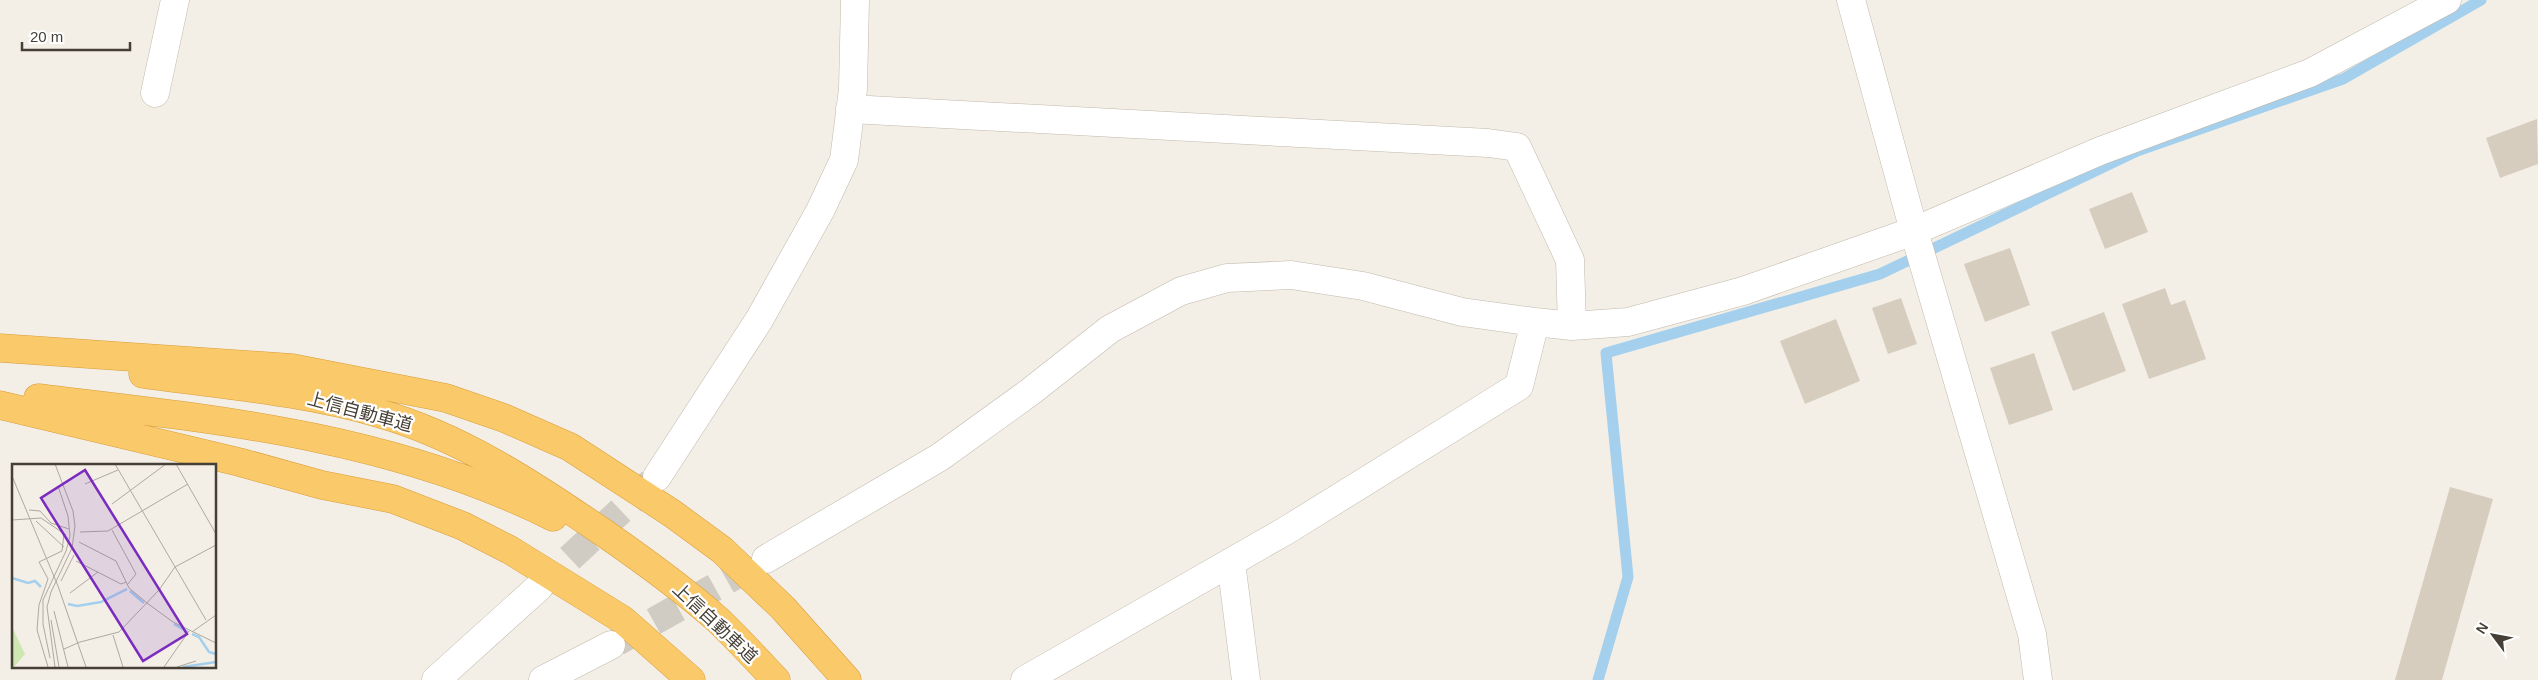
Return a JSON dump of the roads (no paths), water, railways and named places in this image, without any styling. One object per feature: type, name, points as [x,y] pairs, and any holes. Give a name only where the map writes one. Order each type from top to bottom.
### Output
[{"type":"highway","points":[[0,348],[292,368],[446,398],[504,418],[570,447],[673,514],[722,550],[783,608],[847,680]]},
{"type":"highway","name":"上信自動車道","points":[[0,354],[326,400],[379,413],[424,429],[476,454],[556,500],[653,567],[718,621],[776,680]]},
{"type":"highway","name":"上信自動車道","points":[[0,394],[152,412],[325,438],[391,455],[462,476],[528,504],[653,567]]},
{"type":"highway","points":[[0,405],[239,462],[322,485],[393,499],[463,526],[510,550],[623,620],[691,680]]},
{"type":"street","points":[[154,93],[175,0]]},
{"type":"street","points":[[657,477],[759,320],[820,211],[844,160],[853,89],[856,0]]},
{"type":"street","points":[[1851,0],[1915,233],[2032,634],[2038,680]]},
{"type":"street","points":[[766,559],[940,457],[1030,392],[1110,329],[1181,291],[1227,278],[1291,275],[1362,286],[1462,312],[1572,326],[1628,322],[1743,291],[1915,233],[2100,151],[2310,73],[2447,0]]},
{"type":"street","points":[[850,109],[1488,143],[1517,147],[1570,260],[1572,326]]},
{"type":"street","points":[[1025,680],[1288,530],[1519,386],[1535,322]]},
{"type":"street","points":[[1231,562],[1246,680]]},
{"type":"street","points":[[436,680],[539,587]]},
{"type":"street","points":[[559,676],[611,645]]},
{"type":"waterway","points":[[1598,680],[1628,577],[1606,353],[1880,274],[2137,151],[2343,79],[2481,0]]},
{"type":"tunnel","points":[[539,587],[657,477]]},
{"type":"tunnel","points":[[617,642],[765,559]]}]
